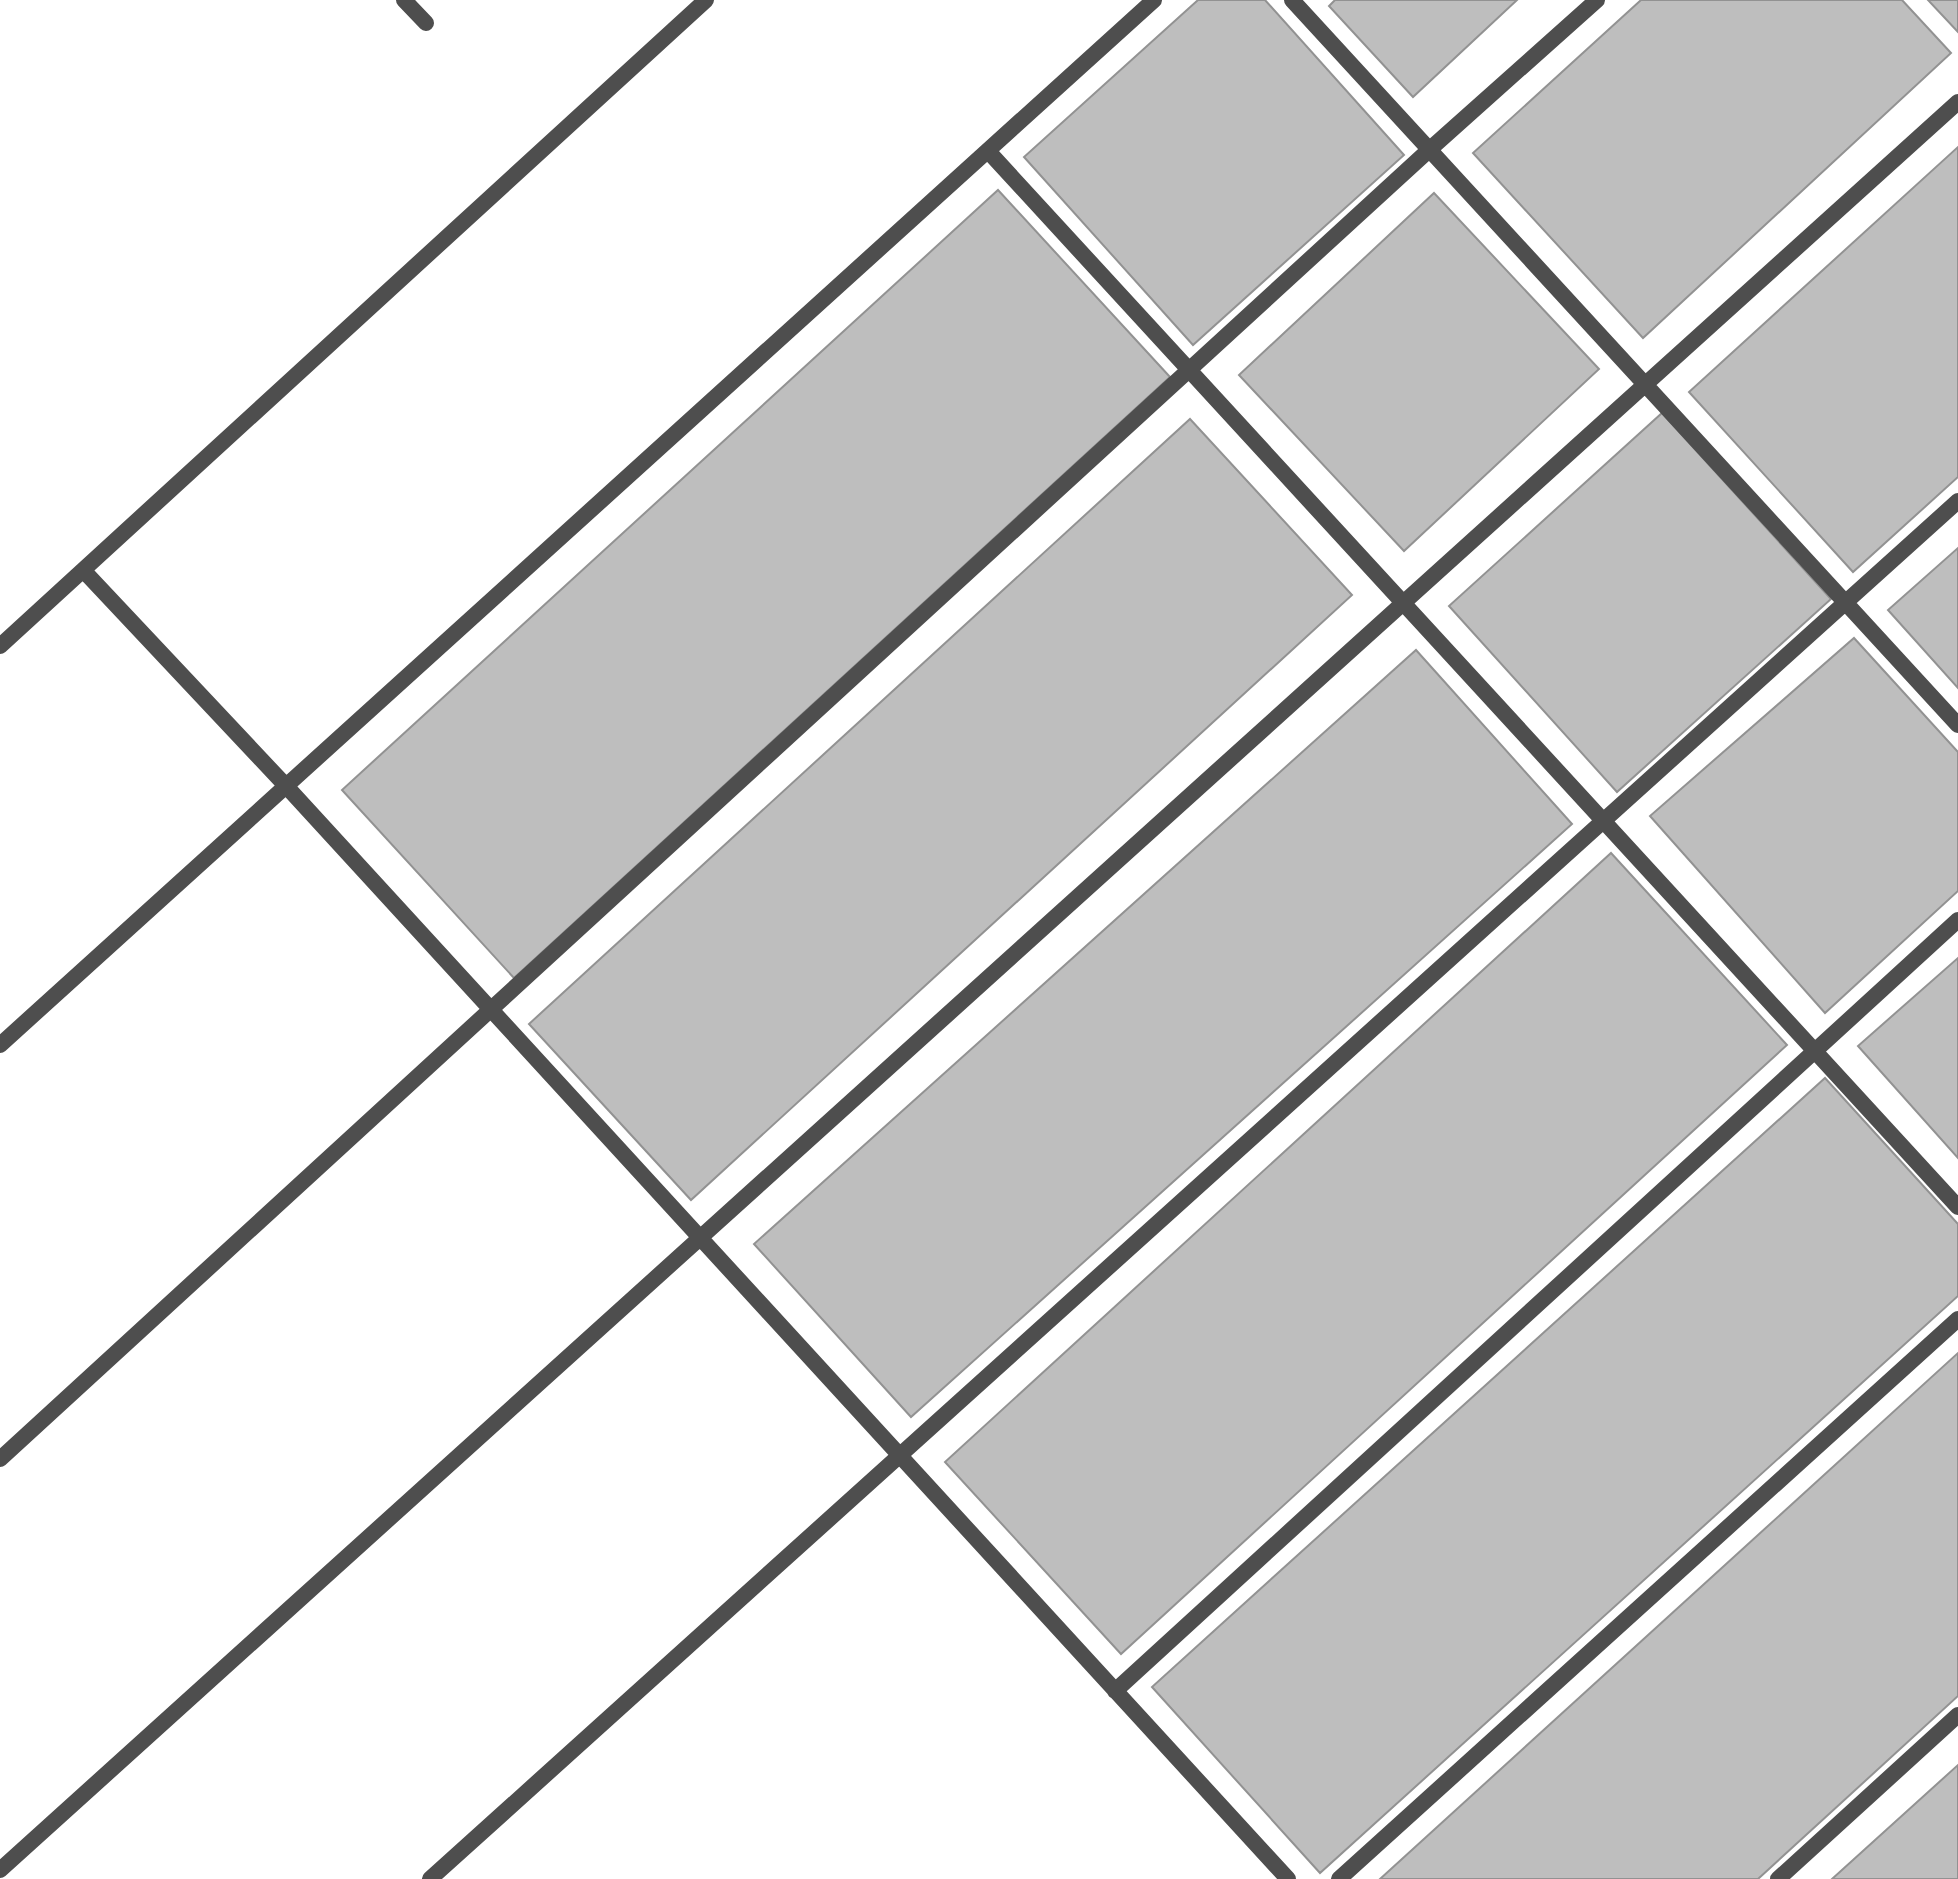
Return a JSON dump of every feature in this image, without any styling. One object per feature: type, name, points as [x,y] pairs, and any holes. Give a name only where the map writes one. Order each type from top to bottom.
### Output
[{"type":"street","points":[[404,0],[426,23]]},
{"type":"street","points":[[0,646],[706,0]]},
{"type":"street","points":[[0,1045],[1154,0]]},
{"type":"street","points":[[1292,0],[1958,725]]},
{"type":"street","points":[[0,1459],[1429,150],[1597,0]]},
{"type":"street","points":[[0,1870],[1958,102]]},
{"type":"street","points":[[988,151],[1958,1207]]},
{"type":"street","points":[[430,1879],[1958,501]]},
{"type":"street","points":[[83,570],[287,787],[1288,1879]]},
{"type":"street","points":[[1115,1691],[1958,920]]},
{"type":"street","points":[[1339,1879],[1958,1319]]},
{"type":"street","points":[[1778,1879],[1958,1715]]},
{"type":"building","points":[[1198,0],[1265,0],[1404,155],[1193,345],[1024,157]]},
{"type":"building","points":[[1335,0],[1517,0],[1413,97],[1329,6]]},
{"type":"building","points":[[1641,0],[1902,0],[1951,53],[1643,338],[1473,153]]},
{"type":"building","points":[[1928,0],[1958,0],[1958,32]]},
{"type":"building","points":[[1958,147],[1958,477],[1853,572],[1689,392]]},
{"type":"building","points":[[998,190],[1170,377],[514,978],[342,790]]},
{"type":"building","points":[[1434,193],[1599,369],[1404,551],[1239,375]]},
{"type":"building","points":[[1662,413],[1831,599],[1617,792],[1449,606]]},
{"type":"building","points":[[1190,419],[1352,595],[691,1200],[529,1024]]},
{"type":"building","points":[[1958,548],[1958,688],[1888,610]]},
{"type":"building","points":[[1854,638],[1958,752],[1958,891],[1825,1013],[1650,816]]},
{"type":"building","points":[[1416,650],[1572,824],[911,1417],[754,1244]]},
{"type":"building","points":[[1611,853],[1787,1045],[1121,1654],[945,1462]]},
{"type":"building","points":[[1958,958],[1958,1158],[1858,1046]]},
{"type":"building","points":[[1825,1078],[1958,1224],[1958,1296],[1320,1873],[1152,1687]]},
{"type":"building","points":[[1958,1353],[1958,1696],[1758,1879],[1380,1879]]},
{"type":"building","points":[[1958,1765],[1958,1879],[1832,1879]]}]
